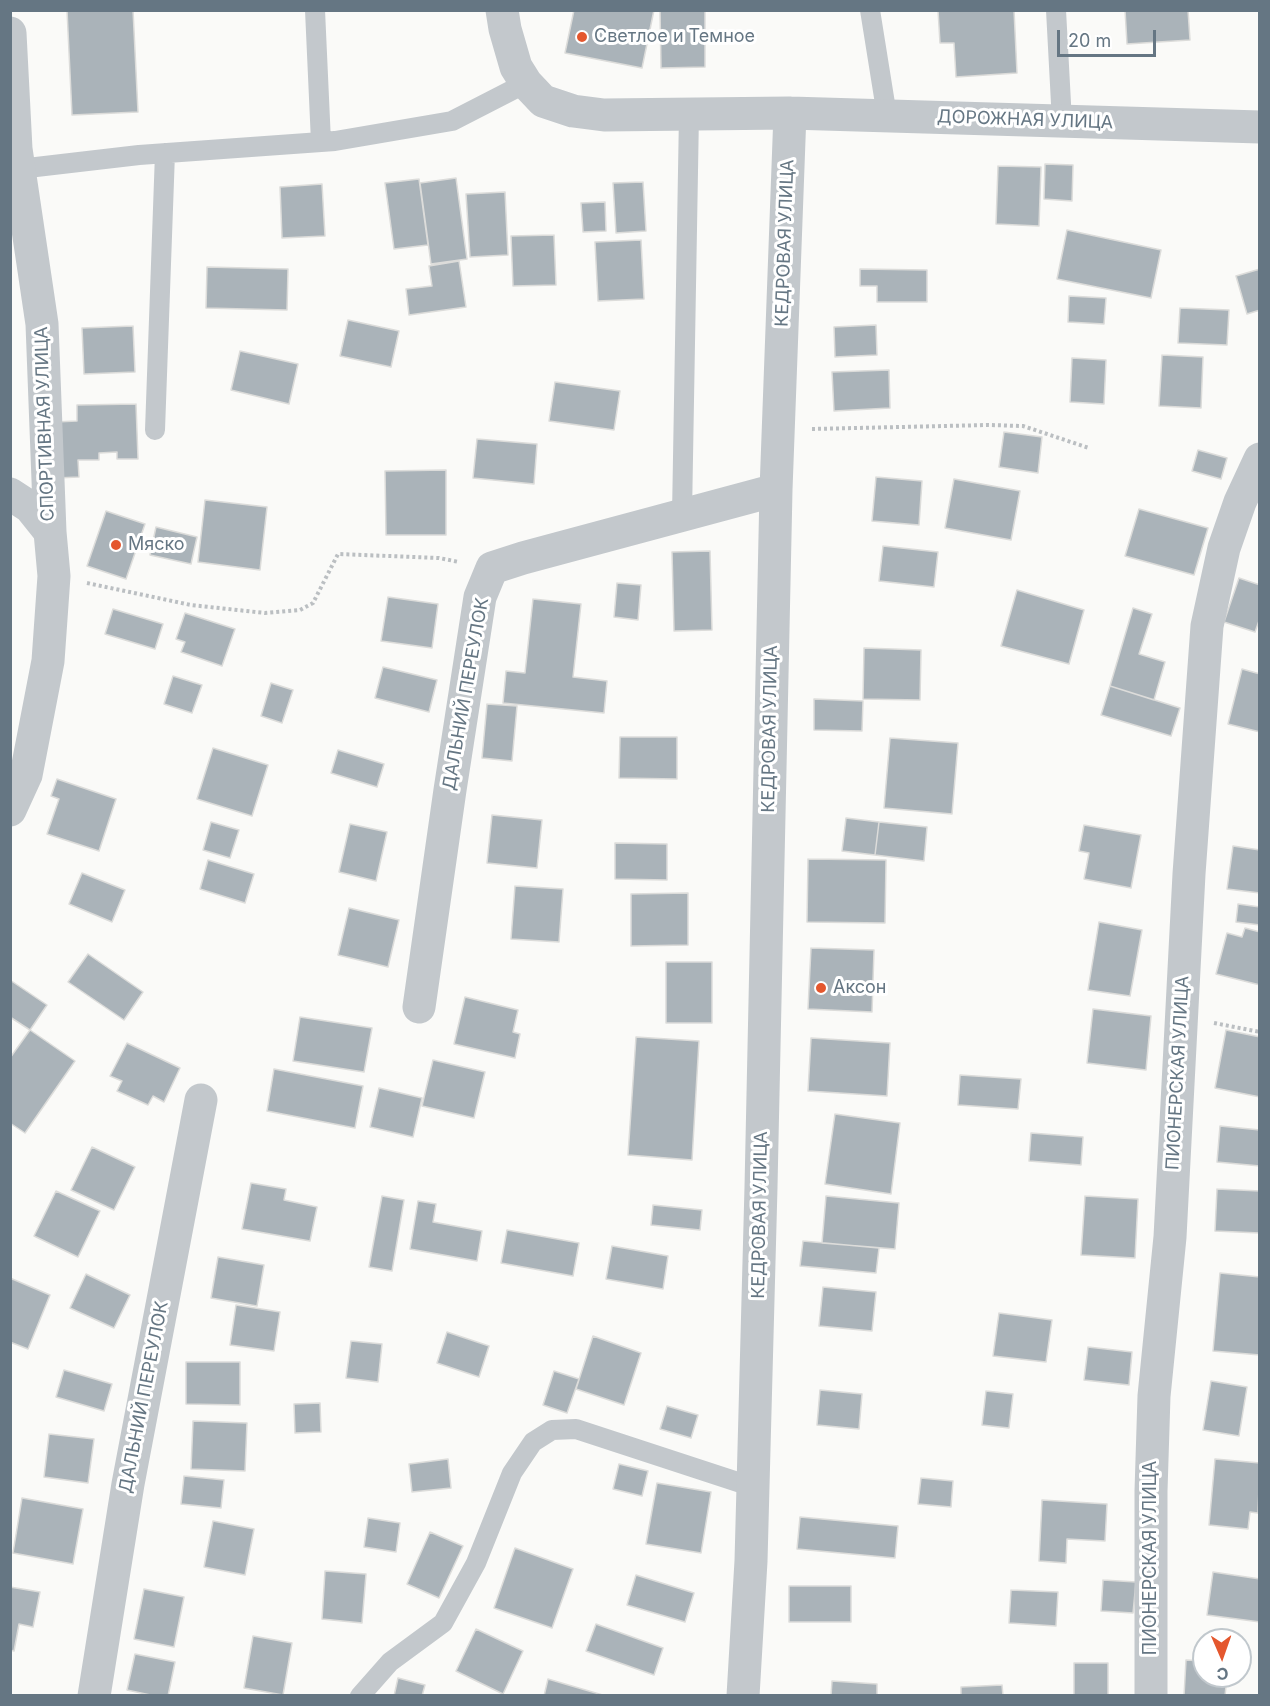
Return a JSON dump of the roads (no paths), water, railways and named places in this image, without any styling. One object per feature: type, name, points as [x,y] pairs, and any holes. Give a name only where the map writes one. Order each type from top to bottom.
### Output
[{"type":"street","points":[[502,10],[516,67],[526,83],[543,100],[573,111],[604,115],[790,114]]},
{"type":"street","name":"СПОРТИВНАЯ УЛИЦА","points":[[10,33],[16,149],[42,324],[50,532],[54,576],[48,661],[26,775],[10,810]]},
{"type":"street","name":"ДОРОЖНАЯ УЛИЦА","points":[[790,114],[1260,127]]},
{"type":"street","name":"КЕДРОВАЯ УЛИЦА","points":[[743,1695],[753,1487],[776,490],[790,114]]},
{"type":"street","name":"ПИОНЕРСКАЯ УЛИЦА","points":[[1151,1695],[1151,1491],[1154,1396],[1170,1237],[1188,874],[1207,626],[1224,548],[1240,502],[1260,459]]},
{"type":"street","points":[[682,515],[776,490]]},
{"type":"street","points":[[10,494],[30,507],[50,532]]},
{"type":"street","name":"ДАЛЬНИЙ ПЕРЕУЛОК","points":[[419,1007],[480,597],[492,568],[682,515]]},
{"type":"street","name":"ДАЛЬНИЙ ПЕРЕУЛОК","points":[[94,1695],[128,1484],[201,1100]]},
{"type":"lane","points":[[315,10],[321,142]]},
{"type":"lane","points":[[870,10],[887,116]]},
{"type":"lane","points":[[1056,10],[1062,122]]},
{"type":"lane","points":[[19,169],[165,153],[321,142],[452,121],[526,83]]},
{"type":"lane","points":[[682,515],[688,114]]},
{"type":"lane","points":[[155,430],[165,153]]},
{"type":"lane","points":[[360,1695],[390,1662],[443,1623],[476,1563],[512,1473],[533,1442],[552,1430],[576,1429],[753,1487]]},
{"type":"place","name":"Светлое и Темное","points":[[582,37]]},
{"type":"place","name":"Мяско","points":[[116,545]]},
{"type":"place","name":"Аксон","points":[[821,988]]}]
